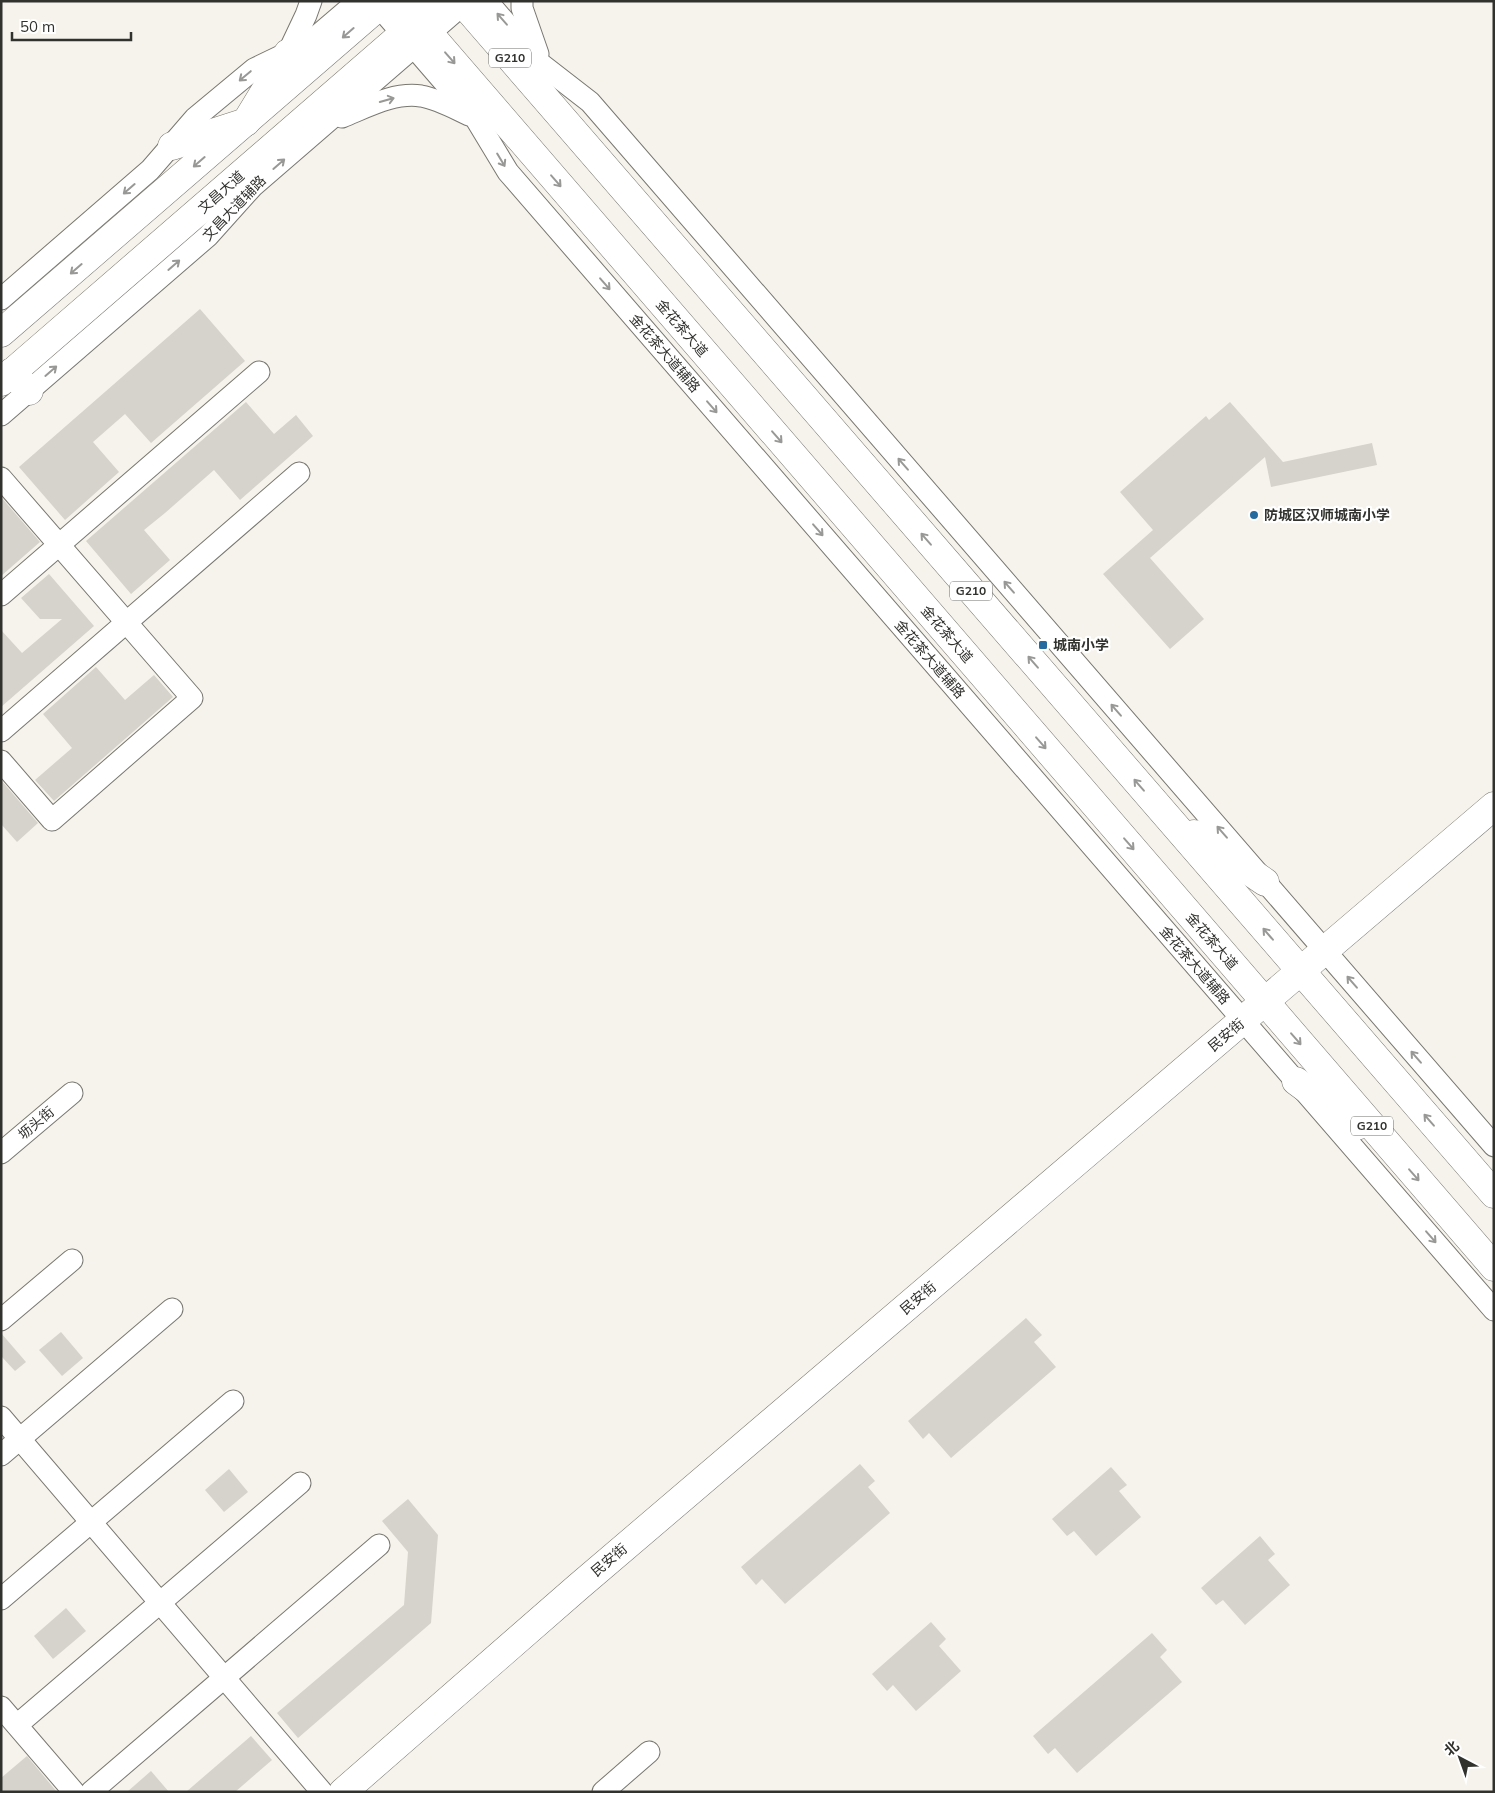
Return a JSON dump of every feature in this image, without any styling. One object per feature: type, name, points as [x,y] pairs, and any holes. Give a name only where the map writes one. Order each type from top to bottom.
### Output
[{"type":"main road","points":[[1,334],[246,122],[379,2]]},
{"type":"main road","name":"金花茶大道","points":[[379,2],[416,34],[524,144],[1494,1267]]},
{"type":"main road","name":"文昌大道","points":[[14,382],[191,218],[416,34],[464,2]]},
{"type":"main road","name":"G210","points":[[464,2],[1494,1194]]},
{"type":"main road","points":[[172,146],[246,122],[288,53]]},
{"type":"main road","points":[[541,64],[559,114]]},
{"type":"main road","points":[[476,118],[524,144]]},
{"type":"main road","points":[[191,218],[253,186]]},
{"type":"main road","name":"民安街","points":[[343,1792],[578,1587],[1494,806]]},
{"type":"main road","points":[[1164,813],[1265,882]]},
{"type":"main road","points":[[1296,1082],[1395,1152]]},
{"type":"street","points":[[288,53],[306,15],[310,1]]},
{"type":"street","points":[[522,1],[522,8],[541,64]]},
{"type":"street","points":[[1,299],[150,170],[195,118],[254,69],[310,42],[379,2]]},
{"type":"street","points":[[464,2],[590,102],[1494,1146]]},
{"type":"street","name":"金花茶大道辅路","points":[[416,34],[476,118],[508,172],[1494,1310]]},
{"type":"street","name":"文昌大道辅路","points":[[1,415],[14,382],[208,236],[253,186],[326,123],[416,34]]},
{"type":"street","points":[[326,123],[384,100],[402,96],[422,96],[476,118]]},
{"type":"street","points":[[1,595],[259,372]]},
{"type":"street","points":[[1,731],[298,473]]},
{"type":"street","points":[[1,478],[192,698],[52,820],[1,761]]},
{"type":"street","name":"坜头街","points":[[1,1153],[72,1094]]},
{"type":"street","points":[[1,1320],[72,1260]]},
{"type":"street","points":[[1,1455],[172,1309]]},
{"type":"street","points":[[1,1599],[233,1401]]},
{"type":"street","points":[[1,1417],[322,1792]]},
{"type":"street","points":[[17,1725],[300,1483]]},
{"type":"street","points":[[91,1792],[379,1545]]},
{"type":"street","points":[[1,1707],[74,1792]]},
{"type":"street","points":[[603,1792],[649,1752]]},
{"type":"building","points":[[200,309],[245,361],[151,443],[125,414],[93,442],[119,472],[65,520],[19,467]]},
{"type":"building","points":[[246,402],[274,434],[296,415],[313,436],[240,500],[214,470],[144,530],[170,560],[131,594],[86,541]]},
{"type":"building","points":[[1230,402],[1283,462],[1372,443],[1377,465],[1271,487],[1265,457],[1150,558],[1204,619],[1170,649],[1103,574],[1153,530],[1120,492],[1206,416],[1209,420]]},
{"type":"building","points":[[1,497],[40,542],[1,576]]},
{"type":"building","points":[[49,574],[94,626],[1,707],[1,630],[22,653],[62,619],[40,619],[21,598]]},
{"type":"building","points":[[96,667],[125,700],[154,675],[173,697],[54,801],[35,780],[72,748],[43,714]]},
{"type":"building","points":[[1,780],[38,823],[17,842],[1,824]]},
{"type":"building","points":[[1026,1318],[1042,1335],[1034,1342],[1056,1367],[951,1458],[929,1433],[923,1439],[908,1421]]},
{"type":"building","points":[[61,1332],[83,1358],[62,1376],[39,1350]]},
{"type":"building","points":[[1,1333],[26,1362],[15,1371],[1,1356]]},
{"type":"building","points":[[860,1464],[875,1481],[868,1487],[890,1513],[785,1604],[762,1579],[756,1585],[741,1567]]},
{"type":"building","points":[[1111,1467],[1127,1485],[1119,1491],[1141,1517],[1096,1556],[1074,1531],[1067,1536],[1052,1519]]},
{"type":"building","points":[[229,1469],[248,1492],[224,1512],[205,1490]]},
{"type":"building","points":[[408,1499],[438,1535],[431,1623],[298,1738],[277,1713],[404,1605],[408,1552],[382,1521]]},
{"type":"building","points":[[1260,1536],[1275,1554],[1268,1560],[1290,1585],[1245,1625],[1223,1600],[1216,1605],[1201,1588]]},
{"type":"building","points":[[66,1608],[86,1631],[53,1659],[34,1636]]},
{"type":"building","points":[[931,1622],[946,1639],[939,1646],[961,1671],[916,1711],[893,1685],[887,1691],[872,1674]]},
{"type":"building","points":[[1152,1633],[1167,1650],[1160,1657],[1182,1682],[1077,1773],[1055,1748],[1048,1754],[1033,1736]]},
{"type":"building","points":[[251,1736],[272,1760],[235,1792],[186,1792]]},
{"type":"building","points":[[27,1756],[57,1792],[1,1792],[1,1778]]},
{"type":"building","points":[[151,1771],[169,1792],[127,1792]]},
{"type":"place","name":"防城区汉师城南小学","points":[[1254,515]]},
{"type":"place","name":"城南小学","points":[[1043,645]]}]
